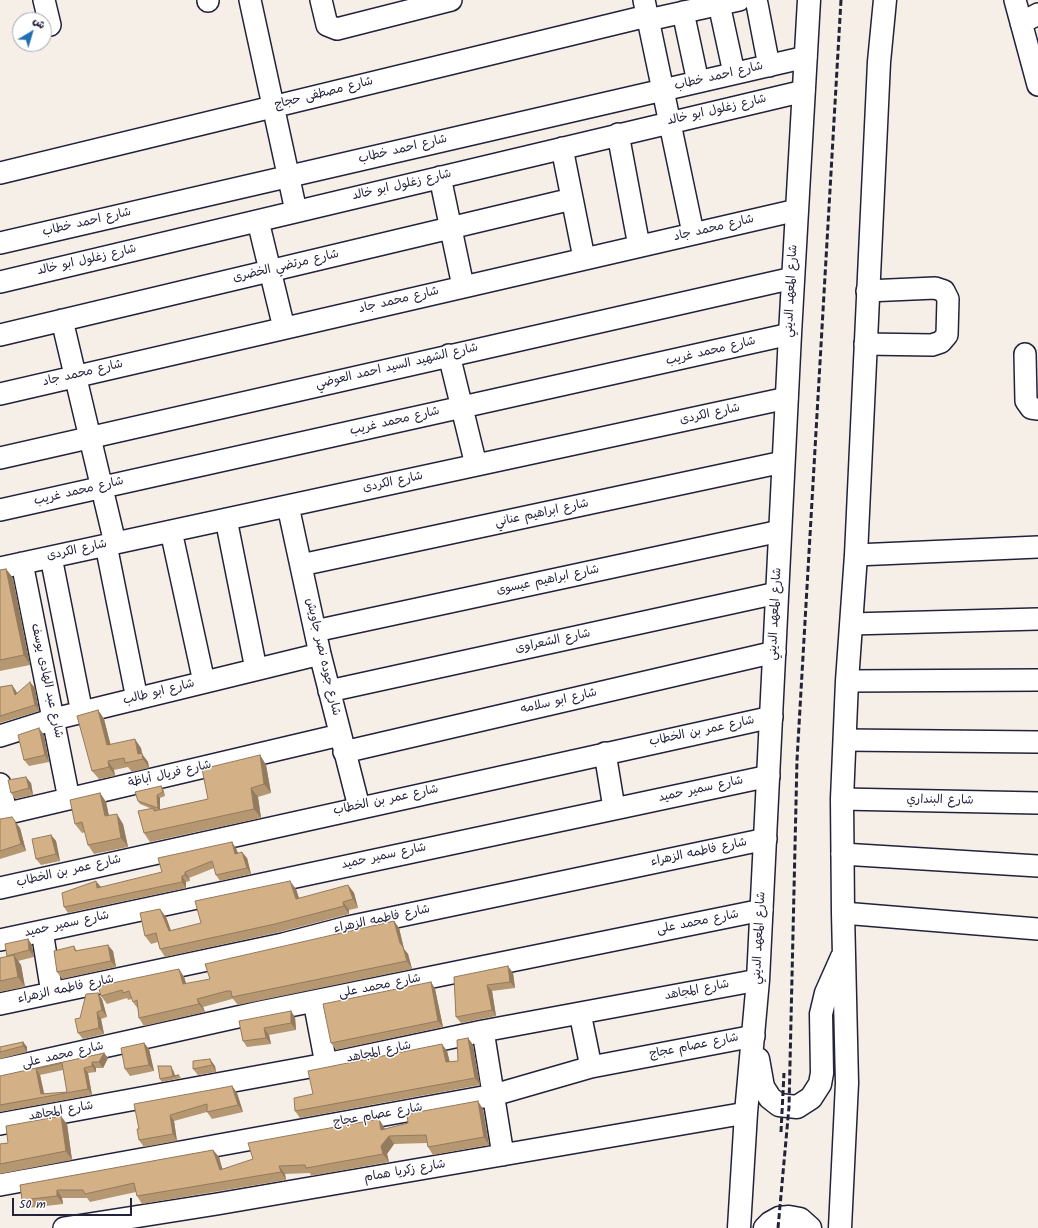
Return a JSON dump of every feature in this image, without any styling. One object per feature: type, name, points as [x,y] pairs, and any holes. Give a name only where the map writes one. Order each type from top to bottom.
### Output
[{"type":"main road","name":"شارع المعهد الديني","points":[[739,1228],[746,1113],[754,1036],[762,910],[790,334],[809,0]]},
{"type":"main road","points":[[840,1228],[847,1083],[842,799],[847,681],[856,555],[867,291],[879,62],[885,0]]},
{"type":"main road","points":[[754,1036],[763,1087],[770,1098],[779,1105],[797,1107],[811,1098],[820,1084],[822,1073],[821,1014],[826,993],[844,954]]},
{"type":"main road","points":[[765,1228],[770,1222],[779,1218],[789,1217],[800,1219],[810,1228]]},
{"type":"street","points":[[44,0],[47,12]]},
{"type":"street","points":[[250,0],[296,211]]},
{"type":"street","points":[[322,0],[326,21],[333,29],[448,0]]},
{"type":"street","points":[[755,0],[769,66]]},
{"type":"street","points":[[1015,0],[1030,19],[1038,85]]},
{"type":"street","points":[[729,2],[734,73]]},
{"type":"street","name":"شارع مصطفى حجاج","points":[[0,173],[646,12],[683,12],[729,2]]},
{"type":"street","points":[[646,12],[693,233]]},
{"type":"street","points":[[683,12],[698,82]]},
{"type":"street","name":"شارع احمد خطاب","points":[[0,243],[806,57]]},
{"type":"street","name":"شارع زغلول ابو خالد","points":[[0,282],[804,91]]},
{"type":"street","points":[[618,134],[639,246]]},
{"type":"street","points":[[562,148],[584,258]]},
{"type":"street","points":[[440,177],[463,286]]},
{"type":"street","name":"شارع مرتضي الخضرى","points":[[0,335],[572,199]]},
{"type":"street","name":"شارع محمد جاد","points":[[0,394],[797,210]]},
{"type":"street","points":[[258,220],[284,328]]},
{"type":"street","name":"شارع الشهيد السيد احمد العوضي","points":[[0,458],[793,278]]},
{"type":"street","points":[[865,344],[932,345],[941,342],[947,335],[948,299],[944,291],[935,288],[867,291]]},
{"type":"street","points":[[62,320],[102,487],[137,699]]},
{"type":"street","name":"شارع محمد غريب","points":[[0,510],[790,334]]},
{"type":"street","points":[[1025,354],[1026,401],[1031,408],[1038,409]]},
{"type":"street","points":[[449,355],[476,465]]},
{"type":"street","name":"شارع الكردى","points":[[0,568],[787,398]]},
{"type":"street","name":"شارع ابراهيم عناني","points":[[301,565],[784,462]]},
{"type":"street","name":"شارع جوده نصر جاويش","points":[[288,506],[328,691],[359,807]]},
{"type":"street","points":[[226,519],[256,669]]},
{"type":"street","points":[[171,531],[204,682]]},
{"type":"street","name":"شارع ابراهيم عيسوى","points":[[315,631],[780,531]]},
{"type":"street","points":[[856,555],[1038,547]]},
{"type":"street","points":[[51,557],[82,713]]},
{"type":"street","name":"شارع عبد الهادى يوسف","points":[[22,563],[70,798]]},
{"type":"street","name":"شارع الشعراوى","points":[[328,691],[778,593]]},
{"type":"street","points":[[851,624],[1038,619]]},
{"type":"street","name":"شارع ابو سلامه","points":[[342,743],[775,652]]},
{"type":"street","name":"شارع ابو طالب","points":[[0,736],[54,719],[320,654]]},
{"type":"street","points":[[847,681],[1038,680]]},
{"type":"street","name":"شارع عمر بن الخطاب","points":[[0,888],[359,807],[772,717]]},
{"type":"street","points":[[845,740],[1038,742]]},
{"type":"street","name":"شارع فريال أباظة","points":[[3,814],[70,798],[342,743]]},
{"type":"street","points":[[605,753],[614,808]]},
{"type":"street","name":"شارع سمير حميد","points":[[0,940],[769,776]]},
{"type":"street","points":[[0,784],[3,814]]},
{"type":"street","name":"شارع البنداري","points":[[842,799],[1038,803]]},
{"type":"street","name":"شارع فاطمه الزهراء","points":[[0,1004],[283,944],[348,926],[766,839]]},
{"type":"street","points":[[842,854],[1038,866]]},
{"type":"street","name":"شارع محمد على","points":[[0,1070],[314,1001],[762,910]]},
{"type":"street","points":[[843,913],[1038,929]]},
{"type":"street","points":[[42,931],[52,993]]},
{"type":"street","name":"شارع المجاهد","points":[[0,1124],[326,1064],[483,1031],[758,980]]},
{"type":"street","points":[[314,1001],[326,1064]]},
{"type":"street","points":[[580,1013],[591,1067]]},
{"type":"street","points":[[483,1031],[503,1155]]},
{"type":"street","name":"شارع عصام عجاج","points":[[0,1185],[494,1095],[591,1067],[754,1036]]},
{"type":"street","name":"شارع زكريا همام","points":[[64,1228],[217,1204],[746,1113]]},
{"type":"building","points":[[6,569],[24,655],[0,660],[0,570]]},
{"type":"building","points":[[30,682],[35,705],[0,716],[0,687],[12,685],[15,695]]},
{"type":"building","points":[[98,710],[107,745],[135,739],[138,754],[142,753],[143,759],[125,763],[124,758],[108,761],[109,767],[92,771],[77,716]]},
{"type":"building","points":[[39,728],[45,755],[24,760],[18,735]]},
{"type":"building","points":[[260,755],[264,784],[251,788],[254,809],[144,833],[138,811],[154,808],[154,811],[208,799],[202,769]]},
{"type":"building","points":[[26,777],[29,788],[11,793],[8,780]]},
{"type":"building","points":[[161,786],[163,792],[157,795],[158,808],[138,801],[135,792]]},
{"type":"building","points":[[100,793],[105,816],[117,814],[121,838],[88,845],[82,822],[75,824],[70,800]]},
{"type":"building","points":[[12,817],[15,821],[21,844],[0,851],[0,819]]},
{"type":"building","points":[[51,835],[56,854],[36,859],[32,839]]},
{"type":"building","points":[[232,842],[235,854],[242,852],[247,868],[216,875],[212,861],[185,872],[185,875],[182,876],[182,882],[64,907],[62,893],[96,881],[97,888],[162,872],[158,858]]},
{"type":"building","points":[[290,881],[296,899],[348,885],[353,899],[343,902],[344,906],[275,924],[160,949],[156,933],[145,936],[140,913],[160,909],[169,931],[201,923],[195,901]]},
{"type":"building","points":[[394,921],[407,961],[232,997],[231,991],[227,991],[197,999],[199,1004],[139,1018],[137,1000],[133,1002],[129,991],[123,993],[122,990],[101,996],[98,986],[179,969],[183,984],[210,979],[205,964]]},
{"type":"building","points":[[28,939],[29,950],[7,956],[5,944]]},
{"type":"building","points":[[108,945],[111,961],[57,972],[54,951],[74,946],[75,951]]},
{"type":"building","points":[[14,955],[18,977],[0,981],[0,958]]},
{"type":"building","points":[[508,966],[510,982],[487,985],[492,1010],[456,1017],[454,977]]},
{"type":"building","points":[[431,982],[438,1021],[331,1043],[323,1004]]},
{"type":"building","points":[[98,993],[102,1010],[97,1012],[99,1028],[78,1033],[75,1019],[80,1018],[86,994]]},
{"type":"building","points":[[291,1011],[291,1023],[264,1028],[266,1038],[243,1041],[239,1021]]},
{"type":"building","points":[[468,1038],[475,1078],[295,1111],[294,1098],[313,1094],[308,1071],[442,1044],[446,1062],[458,1061],[457,1040]]},
{"type":"building","points":[[23,1042],[23,1046],[0,1052],[0,1047]]},
{"type":"building","points":[[144,1043],[149,1065],[125,1069],[121,1048]]},
{"type":"building","points":[[104,1053],[99,1062],[92,1062],[92,1066],[84,1068],[88,1089],[0,1105],[0,1076]],"holes":[[[62,1063],[67,1092],[41,1094],[36,1069]]]},
{"type":"building","points":[[210,1059],[212,1065],[193,1069],[193,1061]]},
{"type":"building","points":[[158,1066],[171,1066],[173,1076],[179,1075],[160,1079]]},
{"type":"building","points":[[232,1086],[238,1105],[207,1112],[207,1104],[170,1115],[173,1134],[139,1140],[137,1129],[139,1129],[134,1104]]},
{"type":"building","points":[[478,1101],[484,1137],[428,1147],[426,1135],[389,1136],[381,1146],[383,1154],[306,1168],[305,1165],[279,1166],[281,1172],[137,1196],[134,1183],[85,1194],[83,1190],[57,1190],[57,1196],[22,1200],[20,1185],[213,1150],[220,1170],[253,1159],[248,1143],[379,1119],[381,1130],[408,1123],[407,1114]]},
{"type":"building","points":[[61,1116],[66,1151],[0,1164],[0,1144],[8,1143],[6,1126]]},
{"type":"railway","points":[[778,1228],[789,1107],[797,760],[841,0]]},
{"type":"railway","points":[[781,1132],[784,1073]]}]
